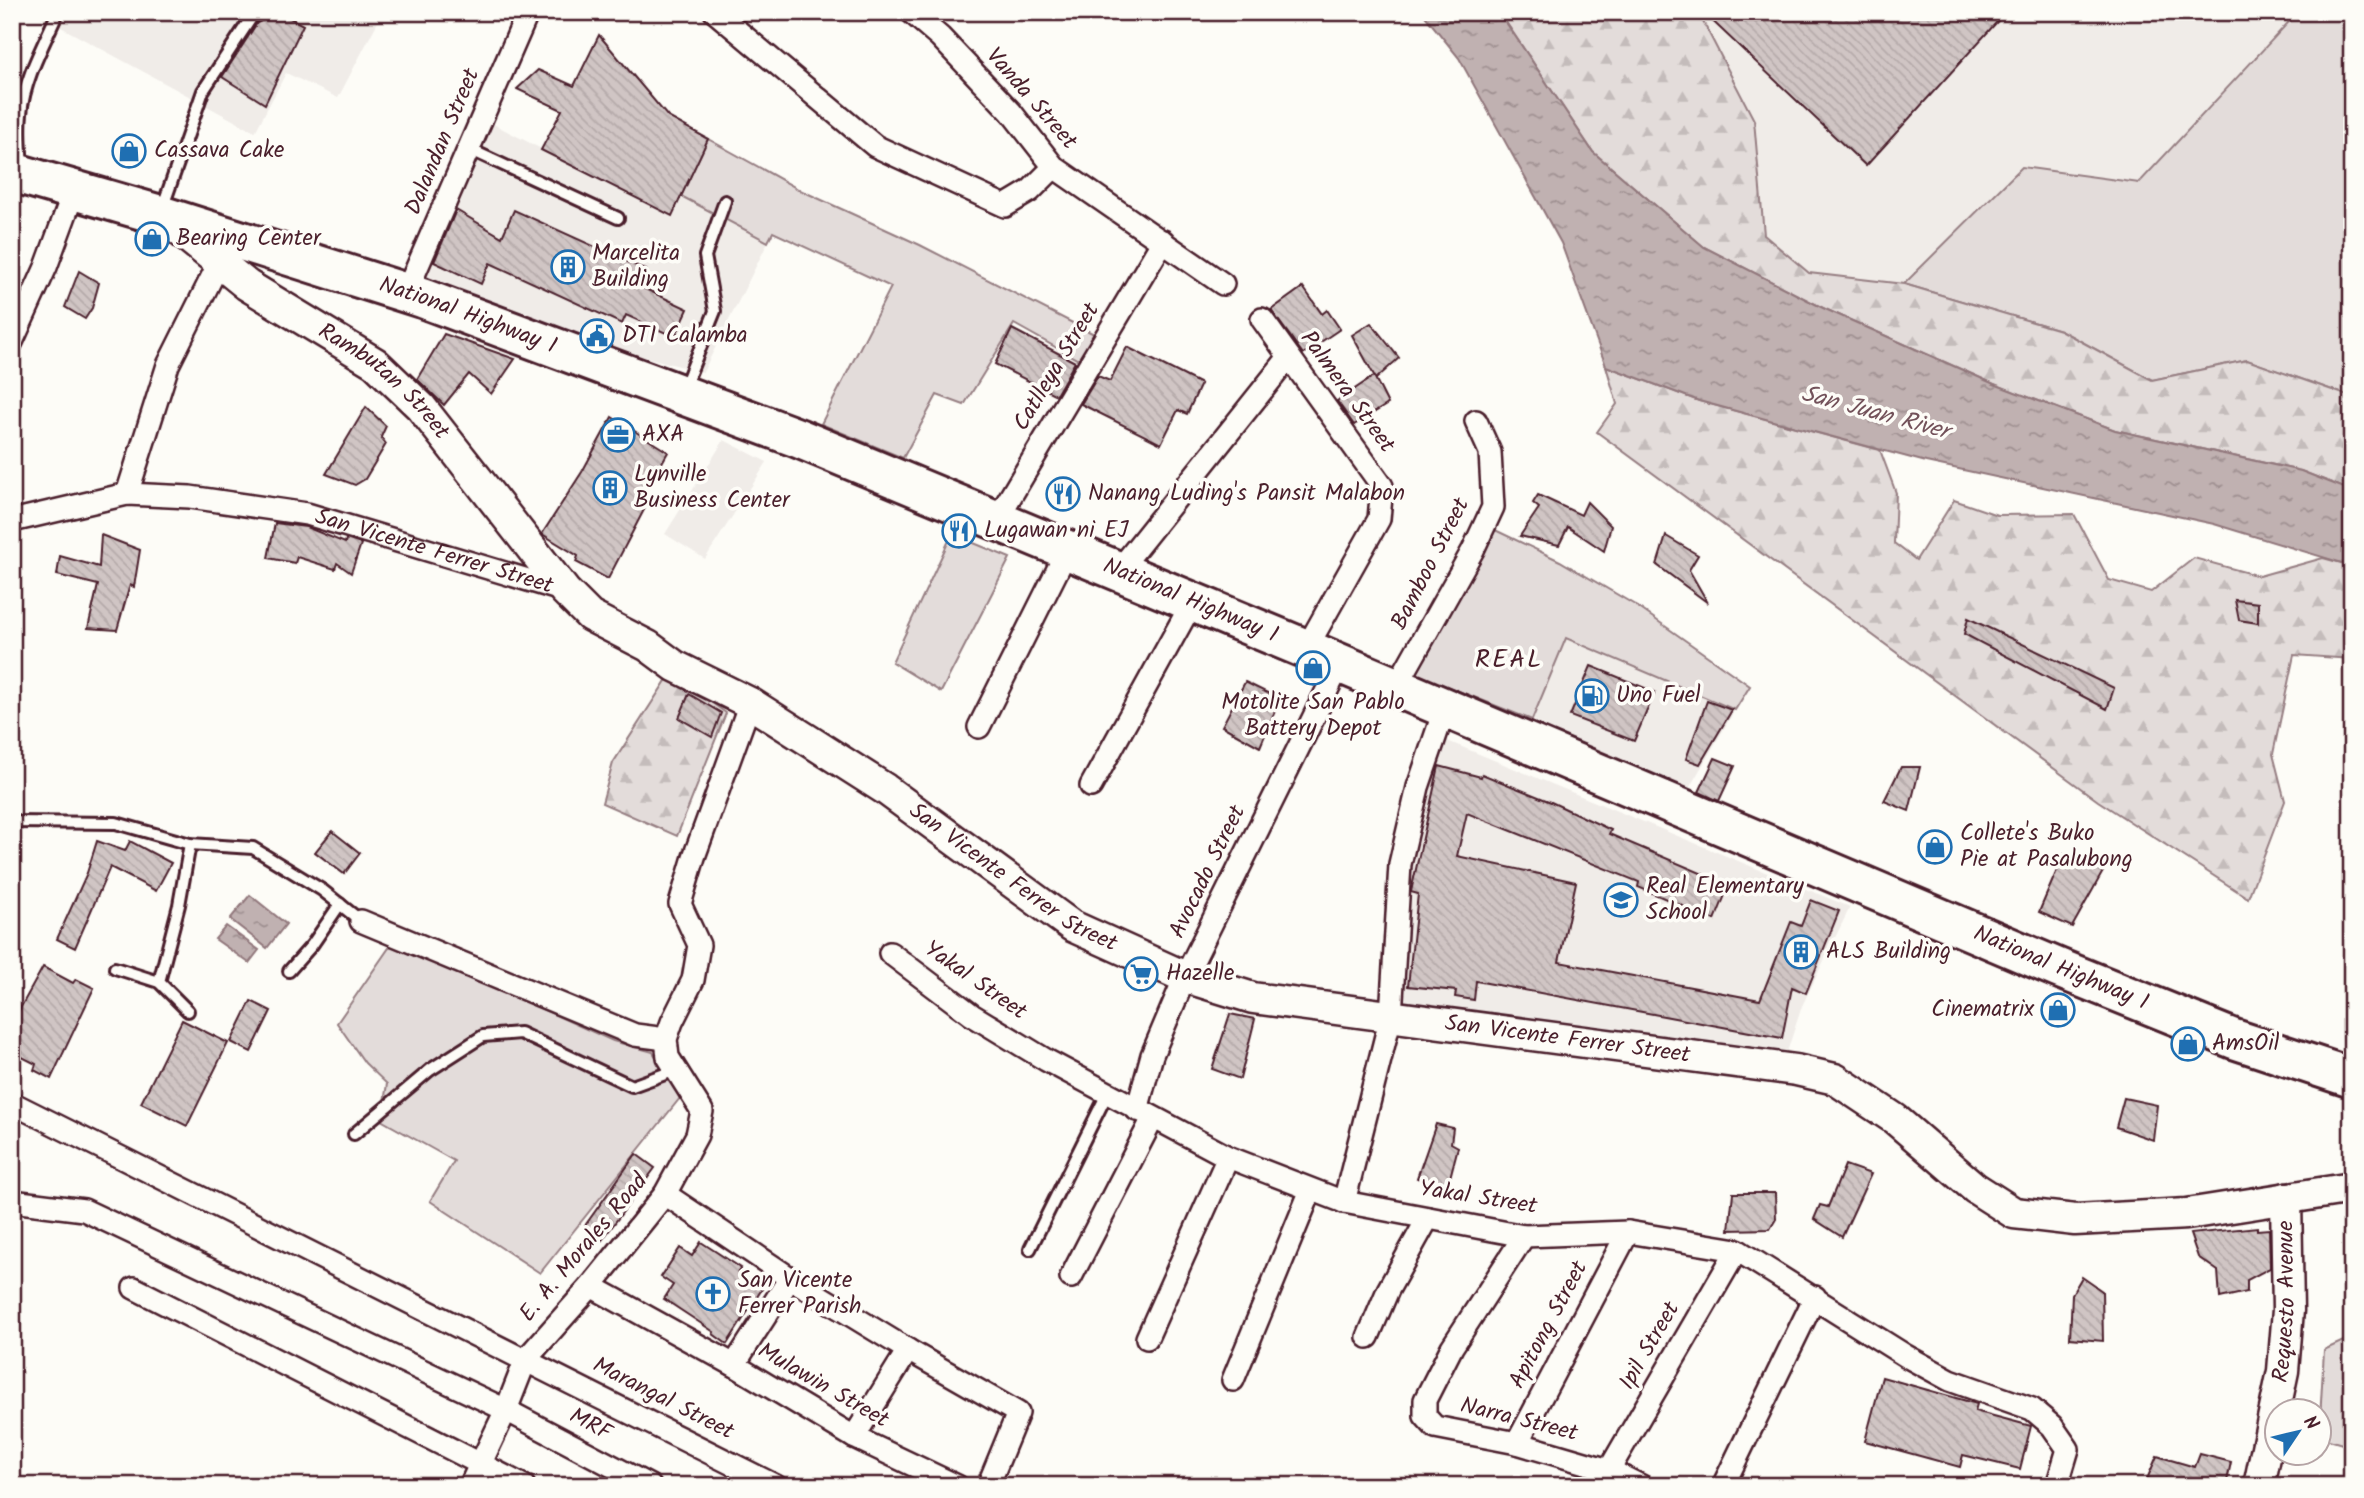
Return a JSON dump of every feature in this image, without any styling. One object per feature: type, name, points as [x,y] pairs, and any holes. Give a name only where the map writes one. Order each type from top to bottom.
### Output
[{"type":"highway","name":"National Highway 1","points":[[18,173],[406,293],[798,438],[1119,570],[2058,968],[2234,1039],[2352,1078]]},
{"type":"street","name":"Dalandan Street","points":[[406,293],[528,12]]},
{"type":"street","points":[[715,12],[875,146],[1005,206],[1030,191],[1054,167]]},
{"type":"street","name":"Vanda Street","points":[[911,12],[940,37],[1002,102],[1054,167],[1223,284]]},
{"type":"street","points":[[12,342],[46,267],[74,191]]},
{"type":"street","name":"Rambutan Street","points":[[160,215],[247,285],[375,363],[421,407],[565,591]]},
{"type":"street","name":"Catlleya Street","points":[[996,521],[1163,241]]},
{"type":"street","points":[[127,494],[169,365],[219,263]]},
{"type":"street","name":"Palmera Street","points":[[1262,319],[1381,486],[1379,519],[1306,649]]},
{"type":"street","points":[[1119,570],[1289,357]]},
{"type":"street","name":"Bamboo Street","points":[[1396,687],[1473,550],[1493,507],[1490,452],[1476,421]]},
{"type":"street","name":"San Vicente Ferrer Street","points":[[12,521],[127,494],[190,497],[307,514],[565,591],[590,616],[648,646],[675,666],[750,703],[885,789],[1072,926],[1185,977],[1254,998],[1796,1070],[1835,1079],[1895,1119],[1975,1188],[2014,1213],[2075,1220],[2187,1214],[2352,1188]]},
{"type":"street","points":[[979,727],[1068,550]]},
{"type":"street","points":[[1091,786],[1192,603]]},
{"type":"street","name":"Avocado Street","points":[[1071,1277],[1145,1114],[1153,1055],[1185,977],[1340,664]]},
{"type":"street","points":[[361,921],[635,1035],[666,1039],[671,1022],[693,979],[699,945],[680,904],[750,703]]},
{"type":"street","points":[[1344,1202],[1391,1016],[1401,864],[1418,787],[1445,708]]},
{"type":"street","name":"Yakal Street","points":[[890,953],[972,1015],[1107,1094],[1228,1157],[1344,1202],[1524,1236],[1628,1232],[1737,1250],[1906,1356],[1950,1380],[2032,1409],[2053,1426],[2068,1449],[2057,1486]]},
{"type":"street","name":"E. A. Morales Road","points":[[526,1359],[591,1286],[665,1194],[697,1135],[702,1111],[668,1057],[666,1039]]},
{"type":"street","name":"Marangal Street","points":[[12,1103],[776,1486]]},
{"type":"street","points":[[1147,1338],[1228,1157]]},
{"type":"street","points":[[1233,1380],[1311,1190]]},
{"type":"street","points":[[665,1194],[790,1278],[1018,1413],[988,1486]]},
{"type":"street","name":"Requesto Avenue","points":[[2259,1486],[2283,1371],[2288,1310],[2286,1198]]},
{"type":"street","name":"MRF","points":[[12,1201],[85,1210],[506,1410],[650,1486]]},
{"type":"street","points":[[1368,1337],[1388,1290],[1428,1218]]},
{"type":"street","name":"Apitong Street","points":[[1517,1443],[1628,1232]]},
{"type":"street","name":"Narra Street","points":[[1524,1236],[1452,1347],[1425,1400],[1425,1416],[1435,1427],[1517,1443],[1609,1470],[1642,1486]]},
{"type":"street","name":"Ipil Street","points":[[1609,1470],[1737,1250]]},
{"type":"street","points":[[734,1364],[790,1278]]},
{"type":"street","name":"Mulawin Street","points":[[591,1286],[734,1364],[854,1437],[957,1486]]},
{"type":"street","points":[[134,1288],[524,1486]]},
{"type":"street","points":[[1723,1486],[1815,1297]]},
{"type":"street","points":[[854,1437],[908,1350]]},
{"type":"street","points":[[470,1486],[506,1410],[526,1359]]},
{"type":"lane","points":[[18,173],[24,97],[58,12]]},
{"type":"lane","points":[[160,215],[203,92],[255,12]]},
{"type":"lane","points":[[469,149],[618,218]]},
{"type":"lane","points":[[681,394],[715,312],[705,256],[725,201]]},
{"type":"lane","points":[[12,822],[116,823],[190,844],[253,848],[304,878],[361,921]]},
{"type":"lane","points":[[159,982],[179,905],[190,844]]},
{"type":"lane","points":[[289,971],[312,945],[340,904]]},
{"type":"lane","points":[[115,968],[159,982],[188,1011]]},
{"type":"lane","points":[[354,1134],[430,1070],[483,1036],[520,1033],[632,1086],[676,1070]]},
{"type":"lane","points":[[1030,1249],[1107,1094]]},
{"type":"shaded area","points":[[33,12],[383,12],[338,98],[286,73],[255,132]]},
{"type":"shaded area","points":[[1698,12],[2298,12],[2139,183],[2022,167],[1904,284],[1809,273],[1764,235],[1754,120]]},
{"type":"shaded area","points":[[474,114],[671,216],[681,196],[768,242],[703,372],[621,351],[403,270]]},
{"type":"shaded area","points":[[724,440],[767,462],[705,559],[665,534]]},
{"type":"shaded area","points":[[1566,638],[1735,710],[1688,790],[1532,720]]},
{"type":"shaded area","name":"Real Elementary School","points":[[1445,740],[1850,907],[1802,1006],[1785,1058],[1400,1006],[1414,850]]},
{"type":"green space","points":[[1499,12],[1698,12],[1754,120],[1764,235],[1809,273],[1904,284],[2060,330],[2152,380],[2247,360],[2352,397],[2352,491],[2301,471],[2115,430],[1994,384],[1823,308],[1704,247],[1593,152]]},
{"type":"green space","points":[[2298,12],[2352,12],[2352,397],[2247,360],[2152,380],[2060,330],[1904,284],[2022,167],[2139,183]]},
{"type":"green space","points":[[708,139],[800,190],[920,245],[1098,336],[1084,363],[1014,324],[964,405],[937,395],[903,458],[821,424],[891,287],[773,232],[768,242],[681,196]]},
{"type":"green space","points":[[1606,366],[1699,401],[1880,450],[1896,493],[1894,543],[1916,560],[1954,500],[1997,515],[2074,514],[2109,580],[2151,592],[2194,558],[2259,576],[2323,558],[2352,566],[2352,659],[2294,655],[2273,754],[2285,801],[2248,898],[2098,801],[1597,432],[1617,404]]},
{"type":"green space","points":[[1493,529],[1560,561],[1635,605],[1750,686],[1735,710],[1566,638],[1532,720],[1413,673]]},
{"type":"green space","points":[[952,534],[1010,558],[941,692],[892,662]]},
{"type":"green space","points":[[671,673],[726,713],[677,836],[602,803],[613,763]]},
{"type":"green space","points":[[393,942],[613,1041],[653,1052],[680,1098],[540,1273],[430,1201],[454,1161],[381,1120],[387,1084],[365,1063],[337,1023]]},
{"type":"green space","points":[[2352,1337],[2352,1447],[2332,1441],[2332,1396],[2321,1396],[2324,1350]]},
{"type":"water","name":"San Juan River","points":[[1422,12],[1499,12],[1593,152],[1704,247],[1823,308],[1994,384],[2115,430],[2301,471],[2352,491],[2352,566],[2214,524],[1926,462],[1699,401],[1606,366],[1561,243],[1459,58]]},
{"type":"water","points":[[250,895],[286,924],[267,948],[230,919]]},
{"type":"water","points":[[226,926],[259,950],[249,963],[215,939]]},
{"type":"building","points":[[279,12],[303,25],[265,104],[222,77],[257,23]]},
{"type":"building","points":[[1703,12],[2006,12],[1866,166]]},
{"type":"building","points":[[599,35],[668,117],[708,139],[672,216],[541,150],[562,110],[517,89],[538,70],[574,86]]},
{"type":"building","name":"Marcelita Building","points":[[456,210],[502,237],[514,210],[646,270],[639,286],[688,309],[675,337],[626,315],[622,324],[490,263],[481,284],[434,262]]},
{"type":"building","points":[[79,271],[99,283],[92,308],[85,319],[65,307]]},
{"type":"building","points":[[1303,287],[1322,314],[1327,310],[1340,329],[1303,354],[1271,310]]},
{"type":"building","points":[[1371,323],[1399,358],[1376,379],[1352,335]]},
{"type":"building","points":[[1012,329],[1075,362],[1056,395],[995,364]]},
{"type":"building","points":[[444,334],[515,359],[491,394],[469,374],[444,405],[417,379]]},
{"type":"building","points":[[1127,347],[1201,384],[1187,414],[1178,410],[1161,444],[1081,404],[1098,376],[1110,381]]},
{"type":"building","points":[[1374,376],[1388,404],[1354,425],[1337,401]]},
{"type":"building","points":[[366,407],[386,426],[381,437],[386,444],[365,479],[355,485],[326,474]]},
{"type":"building","name":"Lynville Business Center","points":[[612,417],[668,452],[639,503],[646,506],[608,579],[576,562],[578,556],[542,534],[582,472]]},
{"type":"building","points":[[1538,495],[1581,515],[1587,502],[1611,526],[1604,551],[1568,527],[1559,545],[1520,536],[1539,508],[1533,503]]},
{"type":"building","points":[[275,523],[306,527],[345,543],[346,539],[361,544],[351,573],[337,563],[335,569],[297,557],[295,563],[268,558]]},
{"type":"building","points":[[101,535],[140,550],[134,587],[130,585],[117,630],[88,628],[98,585],[57,575],[60,556],[99,567]]},
{"type":"building","points":[[1666,536],[1698,555],[1689,570],[1708,603],[1657,565]]},
{"type":"building","points":[[2235,600],[2258,603],[2258,623],[2239,620]]},
{"type":"building","points":[[1968,618],[2114,688],[2107,709],[1964,634]]},
{"type":"building","points":[[1591,666],[1655,692],[1634,741],[1570,716]]},
{"type":"building","points":[[1245,682],[1280,699],[1260,747],[1222,726]]},
{"type":"building","points":[[689,694],[721,713],[712,737],[679,718]]},
{"type":"building","points":[[1707,701],[1732,710],[1700,764],[1686,759]]},
{"type":"building","points":[[1715,758],[1735,766],[1719,801],[1699,792]]},
{"type":"building","points":[[1439,766],[1481,777],[1482,774],[1551,802],[1611,830],[1609,834],[1729,885],[1715,920],[1638,887],[1639,882],[1467,813],[1457,856],[1576,882],[1559,962],[1760,1000],[1791,922],[1801,926],[1811,900],[1839,911],[1806,993],[1792,987],[1782,1038],[1476,981],[1474,1000],[1455,997],[1456,991],[1408,986],[1418,894],[1411,892]]},
{"type":"building","points":[[1901,767],[1920,767],[1909,811],[1884,801]]},
{"type":"building","points":[[332,831],[360,853],[344,874],[315,852]]},
{"type":"building","points":[[97,841],[125,851],[130,841],[171,863],[156,891],[110,867],[75,948],[57,939],[87,873]]},
{"type":"building","points":[[2064,854],[2082,855],[2105,868],[2072,927],[2039,912]]},
{"type":"building","points":[[43,967],[73,983],[76,979],[94,988],[51,1079],[34,1070],[36,1064],[12,1052],[12,1023]]},
{"type":"building","points":[[251,1001],[271,1011],[251,1052],[231,1042]]},
{"type":"building","points":[[1230,1014],[1255,1019],[1240,1079],[1212,1069]]},
{"type":"building","points":[[182,1020],[228,1043],[187,1126],[141,1103]]},
{"type":"building","points":[[2124,1098],[2157,1105],[2153,1140],[2116,1127]]},
{"type":"building","points":[[1436,1124],[1453,1128],[1451,1143],[1458,1147],[1447,1189],[1417,1178]]},
{"type":"building","points":[[636,1154],[655,1168],[602,1240],[584,1227]]},
{"type":"building","points":[[1845,1165],[1871,1174],[1842,1237],[1814,1219],[1820,1205],[1828,1207]]},
{"type":"building","points":[[1733,1193],[1775,1193],[1776,1219],[1770,1229],[1729,1230]]},
{"type":"building","points":[[2257,1227],[2257,1230],[2269,1229],[2270,1268],[2247,1280],[2247,1292],[2220,1298],[2218,1271],[2198,1257],[2190,1234]]},
{"type":"building","name":"San Vicente Ferrer Parish","points":[[701,1242],[741,1268],[738,1272],[762,1289],[727,1344],[713,1334],[714,1332],[664,1299],[673,1285],[661,1277],[680,1248],[692,1256]]},
{"type":"building","points":[[2082,1277],[2102,1291],[2103,1341],[2070,1338],[2072,1294]]},
{"type":"building","points":[[1882,1377],[1977,1404],[1975,1411],[2031,1426],[2020,1469],[1963,1455],[1960,1467],[1865,1441]]},
{"type":"building","points":[[2200,1454],[2231,1462],[2226,1486],[2144,1486],[2157,1456],[2195,1467]]},
{"type":"place","name":"Cassava Cake","points":[[129,151]]},
{"type":"place","name":"Bearing Center","points":[[152,239]]},
{"type":"place","name":"Marcelita Building","points":[[568,267]]},
{"type":"place","name":"DTI Calamba","points":[[597,336]]},
{"type":"place","name":"AXA","points":[[618,435]]},
{"type":"place","name":"Lynville Business Center","points":[[610,488]]},
{"type":"place","name":"Nanang Luding's Pansit Malabon","points":[[1063,494]]},
{"type":"place","name":"Lugawan ni EJ","points":[[959,531]]},
{"type":"place","name":"Motolite San Pablo Battery Depot","points":[[1313,668]]},
{"type":"place","name":"Uno Fuel","points":[[1592,696]]},
{"type":"place","name":"Collete's Buko Pie at Pasalubong","points":[[1935,847]]},
{"type":"place","name":"Real Elementary School","points":[[1621,900]]},
{"type":"place","name":"ALS Building","points":[[1801,952]]},
{"type":"place","name":"Hazelle","points":[[1141,974]]},
{"type":"place","name":"Cinematrix","points":[[2058,1010]]},
{"type":"place","name":"AmsOil","points":[[2188,1044]]},
{"type":"place","name":"San Vicente Ferrer Parish","points":[[713,1294]]},
{"type":"district","name":"REAL","points":[[1509,660]]}]
